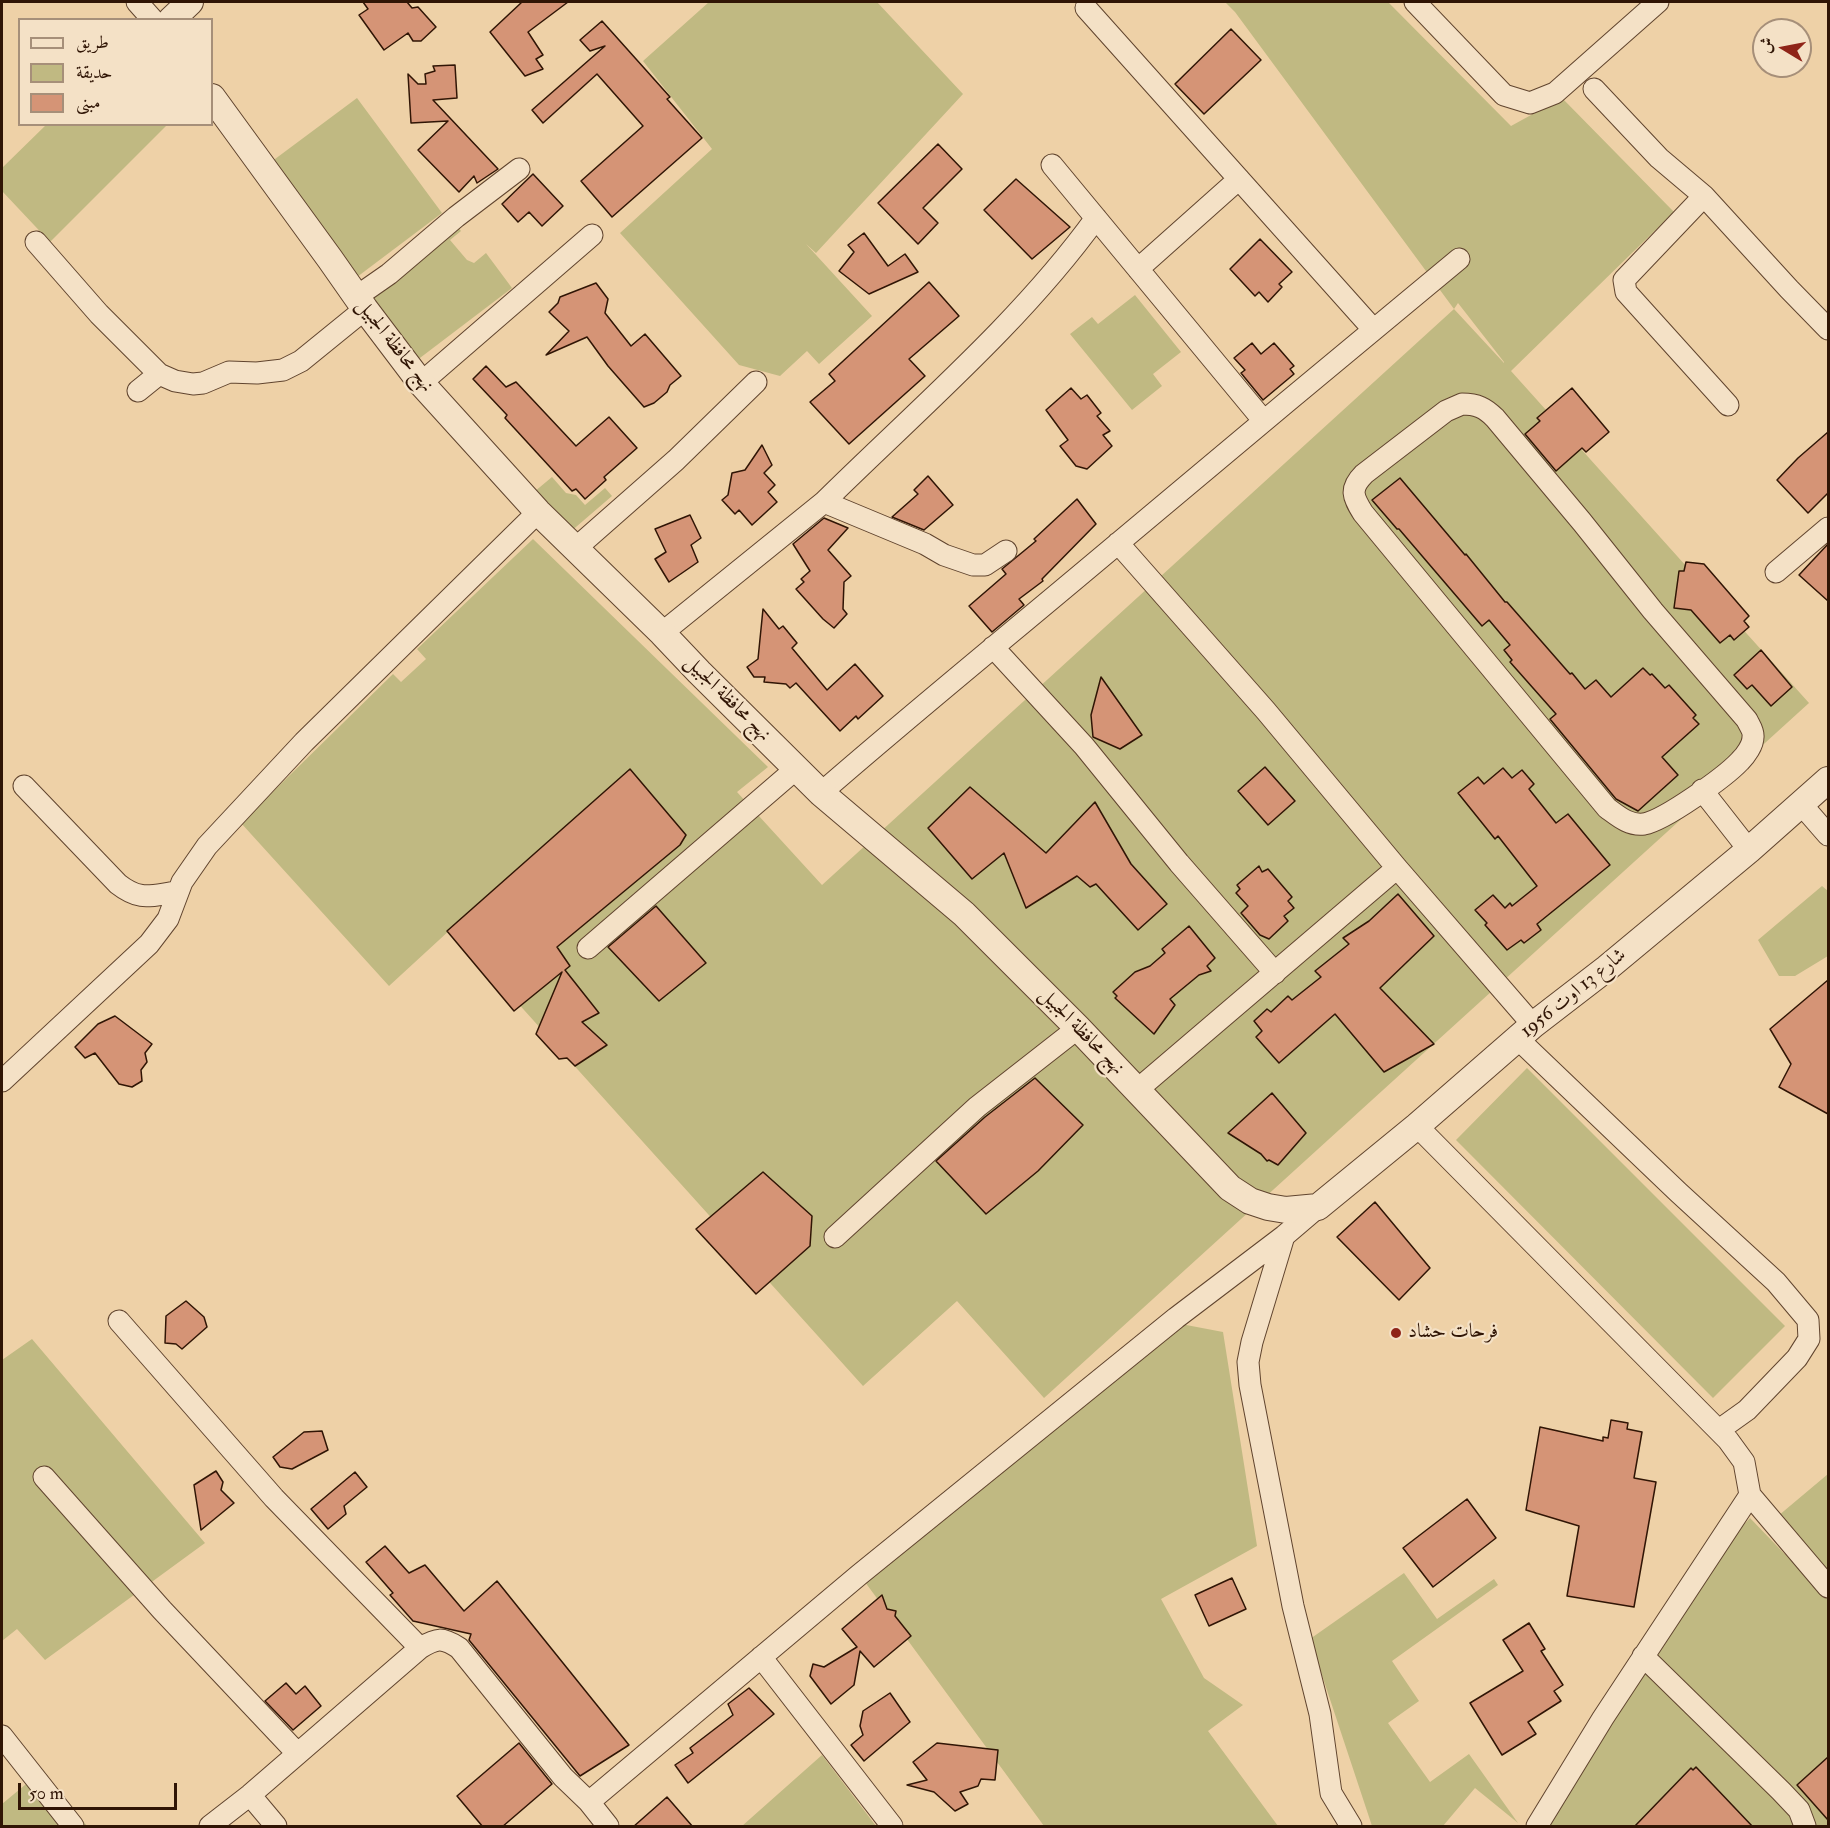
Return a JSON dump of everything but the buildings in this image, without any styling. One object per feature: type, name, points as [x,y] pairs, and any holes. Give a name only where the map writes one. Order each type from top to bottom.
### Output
[{"type":"street","points":[[137,2],[151,18]]},
{"type":"street","points":[[173,18],[190,2]]},
{"type":"street","points":[[1415,2],[1503,95],[1530,103],[1555,93],[1658,2]]},
{"type":"street","points":[[1086,8],[1373,330]]},
{"type":"street","points":[[1594,89],[1659,158],[1704,196],[1828,329]]},
{"type":"street","name":"نهج محافظة الجبيل","points":[[213,98],[421,383],[538,512],[821,793],[964,914],[1078,1028],[1230,1188],[1250,1201],[1268,1207],[1287,1210],[1318,1207]]},
{"type":"street","points":[[1052,165],[1263,420]]},
{"type":"street","points":[[36,242],[99,314],[159,374],[175,381],[203,383],[229,372],[257,373],[283,370],[301,361],[389,274],[456,217],[519,169]]},
{"type":"street","points":[[1138,269],[1239,179]]},
{"type":"street","points":[[1704,196],[1624,280],[1626,292],[1728,405]]},
{"type":"street","points":[[662,633],[824,502],[991,339],[1053,274],[1096,218]]},
{"type":"street","points":[[421,383],[592,235]]},
{"type":"street","points":[[821,793],[916,709],[1460,259]]},
{"type":"street","points":[[138,391],[159,374]]},
{"type":"street","points":[[576,548],[676,460],[756,382]]},
{"type":"street","points":[[1478,405],[1486,410],[1575,513],[1653,611],[1752,728],[1753,737],[1750,747],[1740,761],[1702,790],[1664,816],[1643,824],[1625,822],[1607,808],[1363,513],[1355,501],[1355,482],[1454,406],[1478,405]]},
{"type":"street","points":[[824,502],[925,544],[944,555],[973,565],[985,565],[1006,551]]},
{"type":"street","points":[[2,1081],[149,944],[168,919],[186,876],[207,846],[296,751],[538,512]]},
{"type":"street","points":[[1776,572],[1828,528]]},
{"type":"street","points":[[1118,543],[1266,711],[1397,868],[1525,1032],[1670,1184],[1776,1282],[1808,1320],[1809,1339],[1797,1358],[1747,1410],[1719,1430]]},
{"type":"street","points":[[993,647],[1084,746],[1179,863],[1275,973]]},
{"type":"street","points":[[588,948],[797,768]]},
{"type":"street","name":"شارع 13 اوت 1956","points":[[1318,1207],[1417,1126],[1525,1032],[1607,968],[1749,850],[1828,780]]},
{"type":"street","points":[[24,786],[118,884],[133,895],[178,892]]},
{"type":"street","points":[[1702,790],[1749,850]]},
{"type":"street","points":[[1801,804],[1828,835]]},
{"type":"street","points":[[1137,1090],[1397,868]]},
{"type":"street","points":[[835,1237],[977,1107],[1078,1028]]},
{"type":"street","points":[[1417,1126],[1728,1440],[1744,1462],[1750,1495],[1828,1587]]},
{"type":"street","points":[[589,1802],[761,1657],[1176,1318],[1284,1236],[1318,1207]]},
{"type":"street","points":[[1284,1236],[1252,1342],[1248,1362],[1250,1385],[1293,1606],[1320,1714],[1330,1793],[1351,1827]]},
{"type":"street","points":[[119,1321],[274,1498],[420,1648]]},
{"type":"street","points":[[44,1478],[162,1610],[297,1753]]},
{"type":"street","points":[[1537,1827],[1643,1656],[1750,1495]]},
{"type":"street","points":[[210,1827],[420,1648],[439,1639],[448,1641],[459,1648],[563,1777],[589,1802],[608,1827]]},
{"type":"street","points":[[1643,1656],[1781,1791],[1799,1810],[1806,1826]]},
{"type":"street","points":[[761,1657],[892,1827]]},
{"type":"street","points":[[2,1736],[73,1827]]},
{"type":"street","points":[[250,1795],[276,1827]]},
{"type":"green space","points":[[709,2],[877,2],[963,94],[816,253],[806,244],[872,316],[819,364],[807,351],[780,376],[739,365],[620,233],[712,149],[643,61]]},
{"type":"green space","points":[[1225,2],[1388,2],[1511,126],[1562,98],[1674,212],[1511,371],[1809,703],[1044,1398],[957,1301],[863,1386],[451,929],[389,986],[241,823],[393,674],[401,682],[426,659],[417,649],[533,539],[768,767],[737,792],[822,885],[1454,309],[1235,12]],"holes":[[[1458,303],[1504,362],[1504,363],[1454,309]]]},
{"type":"green space","points":[[357,98],[442,213],[357,277],[271,162]]},
{"type":"green space","points":[[45,126],[166,126],[50,242],[2,191],[2,168]]},
{"type":"green space","points":[[456,225],[461,231],[450,240],[467,260],[474,263],[486,253],[512,288],[412,364],[370,296]]},
{"type":"green space","points":[[1135,295],[1181,352],[1153,374],[1162,386],[1132,410],[1070,334],[1092,317],[1098,324]]},
{"type":"green space","points":[[552,477],[566,493],[576,495],[585,505],[605,488],[612,496],[569,533],[534,492]]},
{"type":"green space","points":[[1822,886],[1828,891],[1828,956],[1795,976],[1779,976],[1758,940]]},
{"type":"green space","points":[[1527,1068],[1785,1326],[1713,1398],[1456,1140]]},
{"type":"green space","points":[[1181,1324],[1223,1332],[1257,1546],[1161,1599],[1204,1678],[1243,1705],[1208,1731],[1278,1826],[1044,1826],[854,1567]]},
{"type":"green space","points":[[32,1339],[205,1543],[45,1660],[17,1629],[2,1641],[2,1360]]},
{"type":"green space","points":[[1828,1474],[1828,1580],[1778,1516]]},
{"type":"green space","points":[[1750,1518],[1828,1599],[1828,1826],[1538,1826],[1653,1622]]},
{"type":"green space","points":[[1404,1573],[1437,1619],[1494,1579],[1498,1585],[1392,1661],[1419,1701],[1388,1723],[1430,1782],[1469,1754],[1518,1823],[1475,1788],[1443,1826],[1372,1826],[1310,1639]]},
{"type":"green space","points":[[822,1755],[876,1826],[742,1826]]},
{"type":"green space","points":[[43,1770],[87,1826],[2,1826],[2,1804]]},
{"type":"place","name":"فرحات حشاد","points":[[1396,1333]]}]
